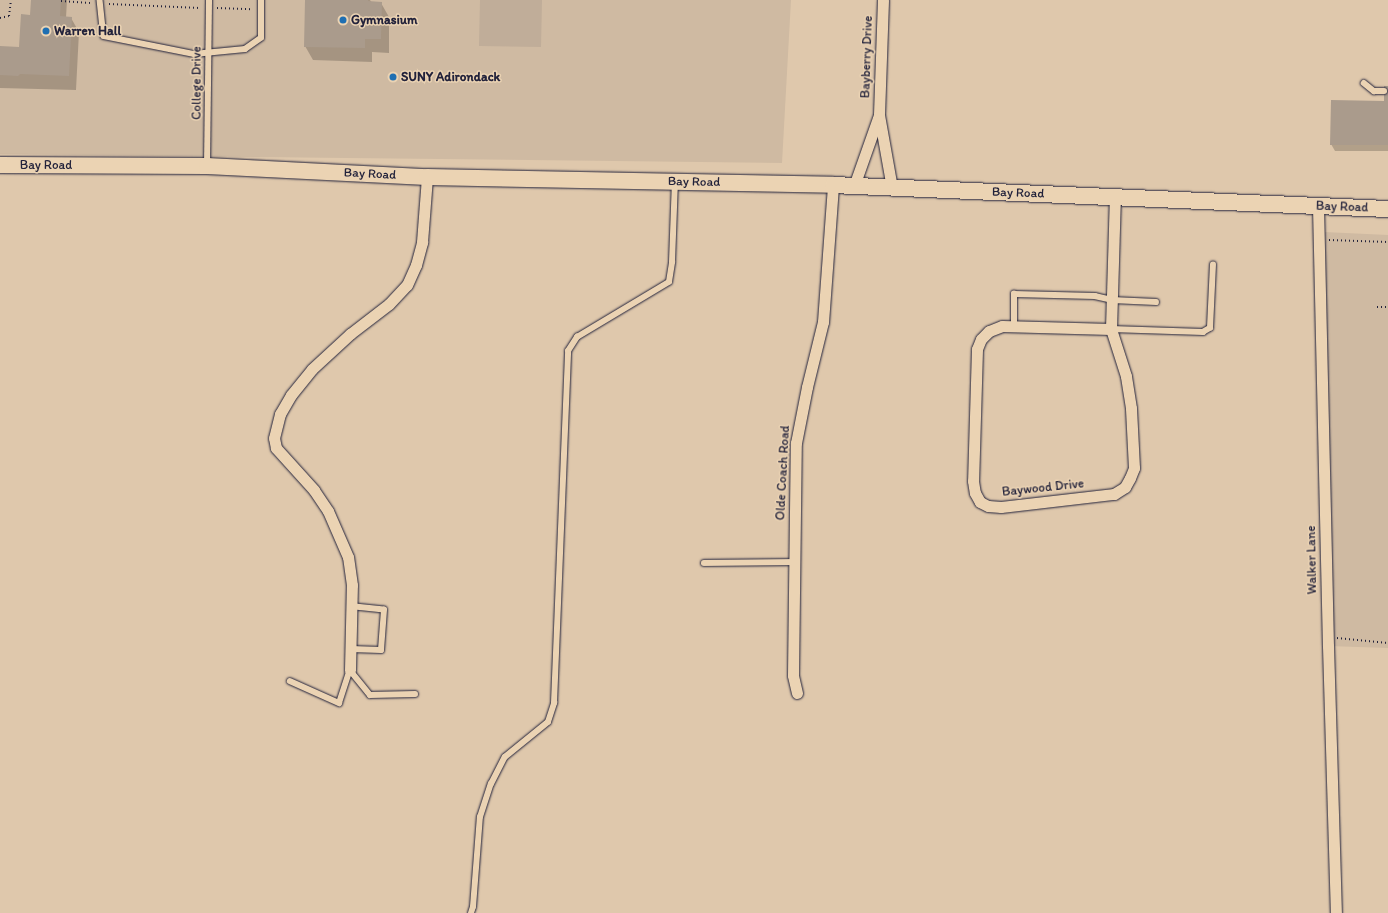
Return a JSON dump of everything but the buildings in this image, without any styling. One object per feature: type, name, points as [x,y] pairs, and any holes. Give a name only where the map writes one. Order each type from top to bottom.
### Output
[{"type":"street","name":"Bayberry Drive","points":[[883,0],[879,115],[892,188]]},
{"type":"street","name":"Bayberry Drive","points":[[854,186],[879,115]]},
{"type":"street","name":"Bay Road","points":[[0,165],[207,166],[427,177],[833,185],[1388,209]]},
{"type":"street","points":[[350,670],[353,607],[348,557],[328,511],[314,490],[276,448],[274,438],[280,414],[291,395],[312,369],[350,334],[389,304],[406,285],[416,265],[422,242],[427,177]]},
{"type":"street","name":"Olde Coach Road","points":[[797,693],[793,676],[796,443],[807,387],[823,322],[833,185]]},
{"type":"street","name":"Baywood Drive","points":[[1111,329],[1002,326],[989,331],[981,338],[977,348],[973,481],[980,502],[988,506],[1001,507],[1114,494],[1125,487],[1134,468],[1131,408],[1126,376],[1111,329],[1115,197]]},
{"type":"street","name":"Walker Lane","points":[[1318,206],[1328,646],[1336,913]]},
{"type":"lane","points":[[100,0],[104,36],[194,54],[245,49],[261,38],[261,0]]},
{"type":"lane","name":"College Drive","points":[[207,166],[209,0]]},
{"type":"lane","points":[[1364,83],[1374,91],[1384,91]]},
{"type":"lane","points":[[471,913],[473,907],[480,817],[491,784],[505,757],[548,722],[554,703],[568,351],[577,337],[669,282],[672,262],[675,182]]},
{"type":"lane","points":[[1111,329],[1203,332],[1210,328],[1213,265]]},
{"type":"lane","points":[[1014,327],[1014,294],[1095,296],[1112,300],[1156,302]]},
{"type":"lane","points":[[704,563],[794,562]]},
{"type":"lane","points":[[351,648],[381,650],[384,610],[353,607]]},
{"type":"lane","points":[[290,681],[338,703],[350,670]]},
{"type":"lane","points":[[350,670],[370,695],[415,694]]},
{"type":"path","points":[[0,18],[9,16],[11,0]]},
{"type":"path","points":[[61,1],[90,3]]},
{"type":"path","points":[[105,4],[202,8]]},
{"type":"path","points":[[214,8],[262,10]]},
{"type":"path","points":[[1319,240],[1388,242]]},
{"type":"path","points":[[1377,307],[1388,307]]},
{"type":"path","points":[[1336,638],[1388,643]]},
{"type":"shaded area","name":"SUNY Adirondack","points":[[0,0],[791,0],[782,163],[0,154]]},
{"type":"shaded area","points":[[480,0],[542,0],[541,47],[479,46]]},
{"type":"shaded area","points":[[1324,232],[1388,235],[1388,648],[1328,646]]},
{"type":"place","name":"Gymnasium","points":[[343,20]]},
{"type":"place","name":"Warren Hall","points":[[46,31]]},
{"type":"place","name":"SUNY Adirondack","points":[[393,77]]}]
